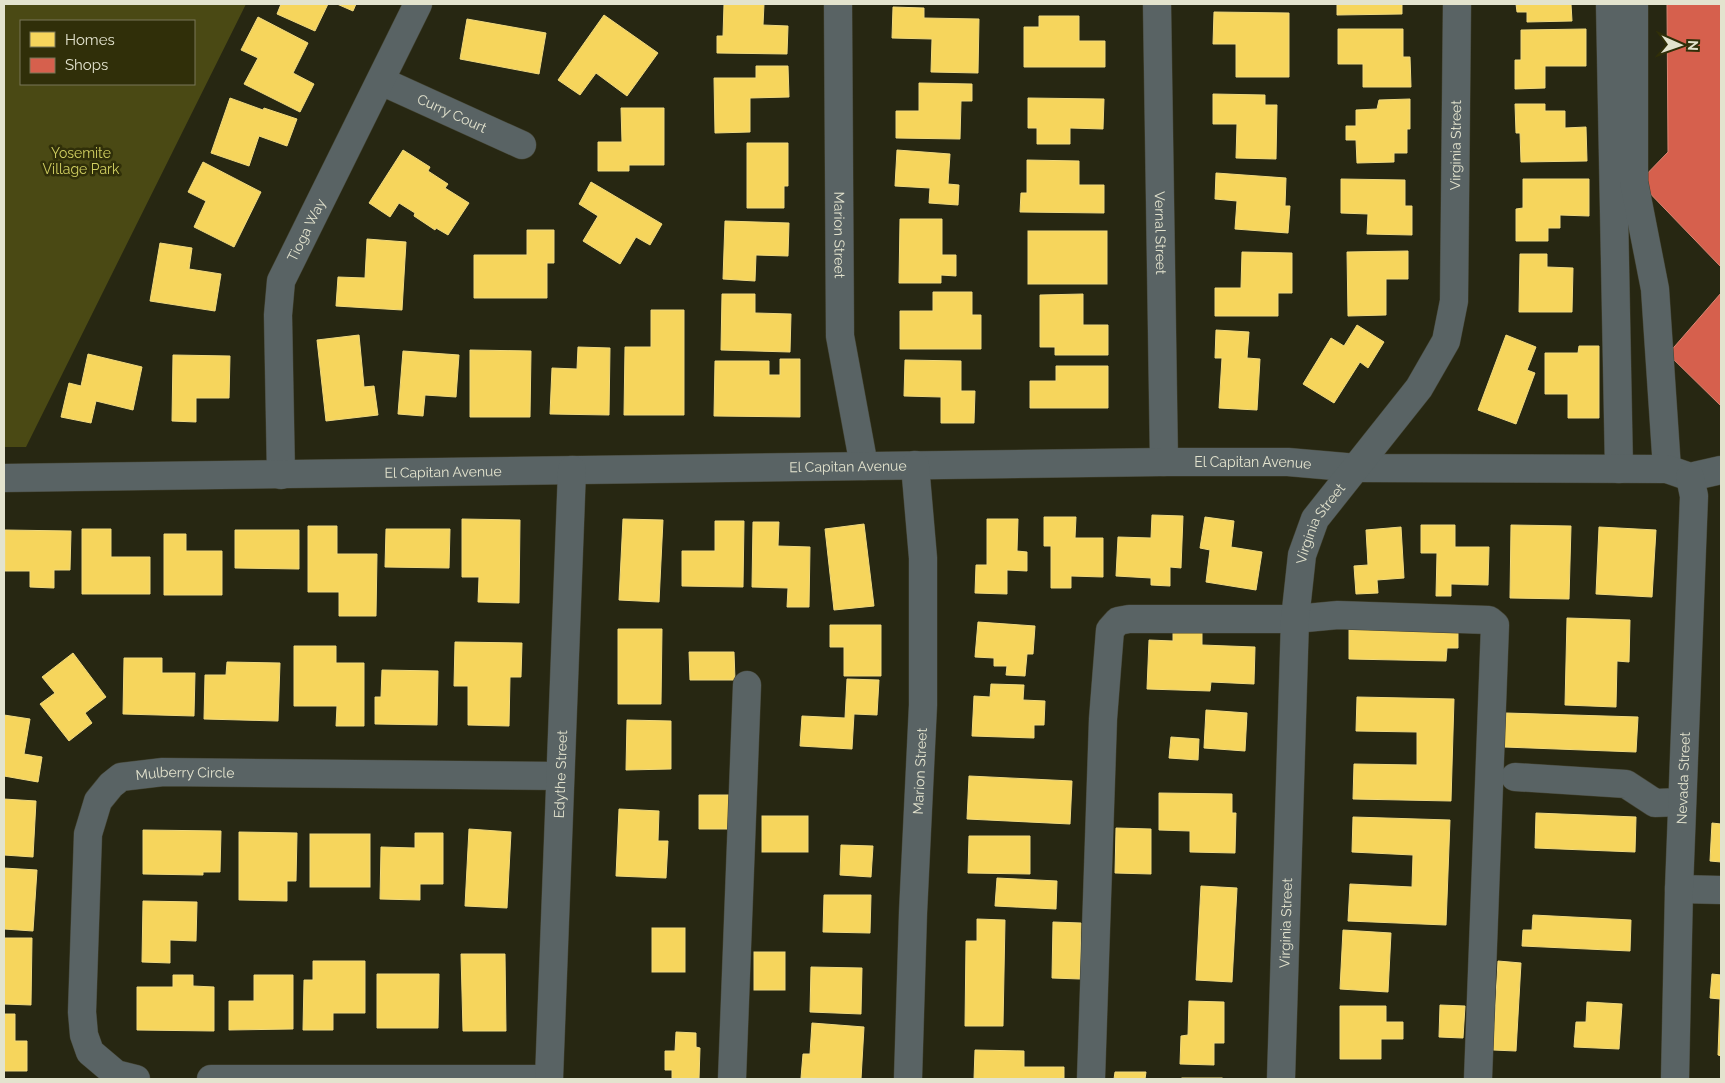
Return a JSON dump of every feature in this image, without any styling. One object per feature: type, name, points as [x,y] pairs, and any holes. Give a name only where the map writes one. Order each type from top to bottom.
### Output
[{"type":"street","name":"Tioga Way","points":[[281,475],[278,315],[281,281],[418,4]]},
{"type":"street","name":"Marion Street","points":[[838,4],[840,336],[864,466]]},
{"type":"street","name":"Vernal Street","points":[[1157,4],[1164,462]]},
{"type":"street","name":"Virginia Street","points":[[1281,1079],[1295,619],[1302,555],[1315,519],[1419,388],[1446,341],[1454,302],[1457,4]]},
{"type":"street","points":[[1610,4],[1619,469]]},
{"type":"street","name":"Nevada Street","points":[[1634,4],[1634,182],[1655,289],[1678,473],[1694,496],[1679,888],[1674,1079]]},
{"type":"street","name":"Curry Court","points":[[381,80],[522,145]]},
{"type":"street","name":"El Capitan Avenue","points":[[4,478],[1164,462],[1288,462],[1357,468],[1619,469],[1678,473],[1721,470]]},
{"type":"street","name":"Marion Street","points":[[908,1079],[923,695],[923,558],[915,465]]},
{"type":"street","name":"Edythe Street","points":[[549,1079],[572,470]]},
{"type":"street","points":[[1091,1079],[1103,719],[1110,630],[1118,621],[1129,619],[1295,619],[1338,615],[1480,619],[1489,620],[1495,626],[1478,1079]]},
{"type":"street","points":[[732,1079],[747,684]]},
{"type":"street","name":"Mulberry Circle","points":[[136,1079],[116,1074],[90,1052],[84,1035],[82,1012],[88,834],[98,801],[116,781],[122,777],[163,772],[560,776]]},
{"type":"street","points":[[1515,777],[1626,784],[1655,802],[1682,802]]},
{"type":"street","points":[[1679,888],[1721,890]]},
{"type":"street","points":[[211,1079],[549,1079]]},
{"type":"green space","name":"Yosemite Village Park","points":[[4,4],[246,4],[26,447],[4,447]]},
{"type":"building: Homes","points":[[281,4],[328,4],[315,31],[277,14]]},
{"type":"building: Homes","points":[[337,4],[356,4],[353,11]]},
{"type":"building: Homes","points":[[724,4],[764,4],[763,25],[788,26],[787,54],[717,53],[717,36],[723,36]]},
{"type":"building: Homes","points":[[1337,4],[1402,4],[1402,14],[1337,15]]},
{"type":"building: Homes","points":[[1516,4],[1571,4],[1572,21],[1527,22],[1527,12],[1517,12]]},
{"type":"building: Homes","points":[[893,7],[924,8],[924,18],[979,19],[978,73],[931,72],[932,39],[892,38]]},
{"type":"building: Homes","points":[[1214,12],[1289,13],[1289,77],[1236,77],[1236,44],[1213,44]]},
{"type":"building: Homes","points":[[604,15],[658,53],[627,96],[596,73],[580,95],[558,80]]},
{"type":"building: Homes","points":[[1039,16],[1079,16],[1079,41],[1105,41],[1105,67],[1024,67],[1024,27],[1039,27]]},
{"type":"building: Homes","points":[[258,17],[308,43],[293,73],[314,84],[300,112],[244,84],[258,58],[241,50]]},
{"type":"building: Homes","points":[[467,19],[546,33],[539,74],[460,59]]},
{"type":"building: Homes","points":[[1338,29],[1403,29],[1403,57],[1410,57],[1411,87],[1363,87],[1363,64],[1338,64]]},
{"type":"building: Homes","points":[[1586,29],[1586,66],[1545,66],[1545,88],[1515,89],[1515,60],[1521,60],[1521,30]]},
{"type":"building: Homes","points":[[756,66],[788,66],[789,97],[750,98],[750,132],[715,133],[714,78],[756,78]]},
{"type":"building: Homes","points":[[919,83],[972,84],[972,101],[961,101],[960,139],[896,138],[896,111],[919,111]]},
{"type":"building: Homes","points":[[1213,94],[1265,95],[1265,105],[1277,105],[1276,159],[1236,158],[1237,124],[1213,124]]},
{"type":"building: Homes","points":[[230,98],[263,110],[264,108],[297,119],[287,146],[259,136],[249,166],[211,153]]},
{"type":"building: Homes","points":[[1028,98],[1104,99],[1103,129],[1070,128],[1070,144],[1037,144],[1037,128],[1028,128]]},
{"type":"building: Homes","points":[[1410,99],[1410,129],[1407,129],[1407,153],[1394,153],[1394,162],[1357,163],[1356,140],[1346,140],[1346,126],[1356,126],[1356,110],[1377,109],[1379,100]]},
{"type":"building: Homes","points":[[1515,104],[1545,104],[1545,111],[1565,111],[1565,128],[1586,127],[1587,161],[1521,162],[1520,133],[1516,133]]},
{"type":"building: Homes","points":[[621,108],[664,108],[664,165],[629,165],[629,171],[598,171],[598,142],[622,142]]},
{"type":"building: Homes","points":[[747,143],[788,143],[788,186],[784,186],[784,208],[747,208]]},
{"type":"building: Homes","points":[[403,150],[430,167],[428,171],[448,184],[445,188],[469,203],[448,235],[436,228],[435,230],[414,216],[415,213],[399,203],[390,217],[369,203]]},
{"type":"building: Homes","points":[[897,150],[950,154],[948,184],[959,185],[958,205],[929,203],[930,188],[895,186]]},
{"type":"building: Homes","points":[[1027,160],[1079,161],[1079,185],[1104,185],[1104,213],[1020,212],[1021,193],[1027,193]]},
{"type":"building: Homes","points":[[203,162],[261,192],[234,247],[194,227],[206,201],[188,192]]},
{"type":"building: Homes","points":[[1216,173],[1286,178],[1285,206],[1290,206],[1288,233],[1235,229],[1237,201],[1215,199]]},
{"type":"building: Homes","points":[[1341,179],[1405,180],[1405,206],[1412,206],[1412,235],[1367,234],[1368,214],[1341,213]]},
{"type":"building: Homes","points":[[1523,179],[1589,179],[1589,216],[1560,215],[1560,228],[1548,228],[1548,241],[1516,241],[1516,209],[1523,208]]},
{"type":"building: Homes","points":[[591,182],[662,224],[650,245],[636,237],[620,264],[583,241],[598,216],[579,204]]},
{"type":"building: Homes","points":[[900,219],[942,219],[942,255],[956,255],[956,276],[941,275],[941,283],[899,283]]},
{"type":"building: Homes","points":[[725,221],[789,223],[788,256],[756,255],[755,281],[723,279]]},
{"type":"building: Homes","points":[[527,230],[554,230],[554,263],[547,263],[547,298],[474,298],[474,255],[527,255]]},
{"type":"building: Homes","points":[[1028,231],[1107,231],[1107,284],[1028,284]]},
{"type":"building: Homes","points":[[367,239],[406,242],[402,310],[336,306],[338,277],[365,278]]},
{"type":"building: Homes","points":[[160,243],[192,248],[189,269],[221,274],[215,311],[150,301]]},
{"type":"building: Homes","points":[[1408,251],[1408,279],[1386,279],[1386,315],[1348,316],[1347,252]]},
{"type":"building: Homes","points":[[1242,252],[1292,253],[1292,293],[1278,293],[1278,316],[1215,316],[1215,288],[1241,288]]},
{"type":"building: Homes","points":[[1520,254],[1547,254],[1547,267],[1573,268],[1572,312],[1519,312]]},
{"type":"building: Homes","points":[[933,292],[972,292],[972,315],[981,315],[981,349],[900,349],[900,311],[933,311]]},
{"type":"building: Homes","points":[[722,294],[755,294],[755,313],[791,314],[790,352],[721,350]]},
{"type":"building: Homes","points":[[1083,294],[1083,325],[1108,325],[1108,355],[1055,355],[1055,347],[1040,347],[1040,295]]},
{"type":"building: Homes","points":[[651,310],[684,310],[684,415],[624,415],[625,347],[651,347]]},
{"type":"building: Homes","points":[[1357,325],[1384,342],[1368,368],[1360,362],[1334,403],[1303,384],[1331,338],[1344,346]]},
{"type":"building: Homes","points":[[1216,330],[1249,332],[1247,358],[1260,359],[1257,410],[1219,408],[1222,358],[1215,358]]},
{"type":"building: Homes","points":[[359,335],[364,387],[374,386],[378,415],[326,421],[317,340]]},
{"type":"building: Homes","points":[[1506,335],[1536,347],[1527,370],[1535,373],[1516,424],[1478,410]]},
{"type":"building: Homes","points":[[1579,346],[1599,346],[1599,418],[1568,418],[1568,394],[1545,394],[1545,353],[1578,353]]},
{"type":"building: Homes","points":[[578,347],[610,348],[609,415],[550,414],[552,368],[577,369]]},
{"type":"building: Homes","points":[[470,350],[531,351],[530,417],[470,417]]},
{"type":"building: Homes","points":[[403,351],[459,355],[456,397],[425,395],[423,416],[398,414]]},
{"type":"building: Homes","points":[[88,354],[142,367],[133,410],[96,401],[91,423],[61,417],[69,383],[81,386]]},
{"type":"building: Homes","points":[[173,355],[230,356],[229,398],[196,398],[196,422],[172,421]]},
{"type":"building: Homes","points":[[780,359],[800,359],[800,417],[714,416],[715,361],[769,361],[769,375],[780,375]]},
{"type":"building: Homes","points":[[905,360],[961,361],[961,391],[975,391],[974,423],[941,423],[941,397],[904,396]]},
{"type":"building: Homes","points":[[1056,366],[1108,366],[1108,408],[1030,408],[1030,381],[1056,381]]},
{"type":"building: Homes","points":[[1152,515],[1183,516],[1181,568],[1170,567],[1170,586],[1151,585],[1151,578],[1116,576],[1118,537],[1151,538]]},
{"type":"building: Homes","points":[[1044,517],[1076,517],[1075,538],[1103,538],[1103,577],[1071,576],[1071,588],[1051,588],[1051,546],[1044,546]]},
{"type":"building: Homes","points":[[1205,517],[1234,521],[1231,547],[1262,552],[1256,590],[1206,582],[1210,550],[1200,548]]},
{"type":"building: Homes","points":[[462,519],[520,520],[519,603],[478,602],[479,577],[462,577]]},
{"type":"building: Homes","points":[[623,519],[663,520],[659,602],[619,600]]},
{"type":"building: Homes","points":[[987,519],[1018,519],[1017,551],[1027,552],[1027,571],[1007,570],[1007,594],[975,593],[976,565],[987,565]]},
{"type":"building: Homes","points":[[715,521],[744,521],[743,587],[682,586],[682,551],[715,551]]},
{"type":"building: Homes","points":[[753,522],[779,522],[778,546],[810,547],[809,607],[787,607],[788,588],[752,587]]},
{"type":"building: Homes","points":[[864,524],[874,606],[834,610],[825,529]]},
{"type":"building: Homes","points":[[1421,525],[1455,525],[1455,547],[1489,547],[1488,585],[1451,584],[1451,596],[1436,596],[1437,553],[1421,553]]},
{"type":"building: Homes","points":[[1511,525],[1571,526],[1569,599],[1510,598]]},
{"type":"building: Homes","points":[[308,526],[337,526],[337,554],[377,554],[376,616],[339,616],[339,592],[308,592]]},
{"type":"building: Homes","points":[[1401,527],[1404,578],[1377,580],[1378,593],[1356,594],[1354,566],[1368,565],[1366,530]]},
{"type":"building: Homes","points":[[1599,527],[1656,530],[1652,597],[1596,594]]},
{"type":"building: Homes","points":[[82,529],[111,529],[111,557],[150,557],[150,594],[82,594]]},
{"type":"building: Homes","points":[[386,529],[450,529],[449,568],[385,567]]},
{"type":"building: Homes","points":[[5,530],[71,531],[70,570],[54,570],[54,588],[30,587],[30,571],[5,571]]},
{"type":"building: Homes","points":[[235,530],[299,530],[299,569],[235,568]]},
{"type":"building: Homes","points":[[164,534],[186,534],[186,551],[222,551],[222,595],[164,595]]},
{"type":"building: Homes","points":[[1567,618],[1630,620],[1629,662],[1617,661],[1616,707],[1565,705]]},
{"type":"building: Homes","points":[[978,622],[1035,626],[1033,654],[1027,654],[1025,676],[1006,675],[1007,666],[994,666],[994,658],[975,657]]},
{"type":"building: Homes","points":[[1173,623],[1202,624],[1202,645],[1255,647],[1254,684],[1211,682],[1210,691],[1147,689],[1149,640],[1173,641]]},
{"type":"building: Homes","points":[[830,625],[881,625],[881,676],[844,676],[844,647],[830,647]]},
{"type":"building: Homes","points":[[1349,626],[1458,629],[1458,648],[1447,648],[1446,661],[1349,659]]},
{"type":"building: Homes","points":[[618,629],[662,629],[661,704],[618,704]]},
{"type":"building: Homes","points":[[455,642],[522,643],[521,677],[510,677],[509,726],[468,725],[468,686],[454,686]]},
{"type":"building: Homes","points":[[294,646],[336,646],[336,663],[364,663],[364,726],[336,726],[337,706],[294,706]]},
{"type":"building: Homes","points":[[689,652],[734,652],[735,680],[690,680]]},
{"type":"building: Homes","points":[[73,653],[106,697],[85,713],[92,723],[69,741],[40,704],[55,693],[42,677]]},
{"type":"building: Homes","points":[[124,658],[162,658],[162,673],[195,673],[194,716],[123,714]]},
{"type":"building: Homes","points":[[227,662],[280,663],[278,721],[204,719],[205,675],[226,675]]},
{"type":"building: Homes","points":[[382,670],[438,671],[437,725],[375,724],[375,697],[381,697]]},
{"type":"building: Homes","points":[[847,679],[879,680],[877,715],[854,714],[852,749],[800,746],[802,716],[845,718]]},
{"type":"building: Homes","points":[[991,684],[1024,685],[1023,700],[1045,701],[1044,725],[1034,725],[1034,738],[972,736],[974,696],[990,697]]},
{"type":"building: Homes","points":[[1357,697],[1454,699],[1451,801],[1353,799],[1354,764],[1417,765],[1417,732],[1356,731]]},
{"type":"building: Homes","points":[[1206,710],[1247,713],[1245,751],[1204,748]]},
{"type":"building: Homes","points":[[1506,713],[1638,717],[1636,752],[1504,747]]},
{"type":"building: Homes","points":[[4,715],[30,719],[24,754],[42,757],[38,782],[4,776]]},
{"type":"building: Homes","points":[[627,720],[671,721],[671,769],[626,770]]},
{"type":"building: Homes","points":[[1171,737],[1199,739],[1198,760],[1169,758]]},
{"type":"building: Homes","points":[[969,776],[1072,781],[1070,824],[967,819]]},
{"type":"building: Homes","points":[[1159,793],[1232,794],[1232,813],[1236,813],[1235,853],[1190,852],[1190,831],[1159,830]]},
{"type":"building: Homes","points":[[699,795],[731,795],[730,829],[699,829]]},
{"type":"building: Homes","points":[[4,799],[36,801],[33,857],[4,855]]},
{"type":"building: Homes","points":[[619,809],[659,811],[658,841],[668,841],[666,878],[616,876]]},
{"type":"building: Homes","points":[[1536,813],[1636,817],[1635,852],[1535,848]]},
{"type":"building: Homes","points":[[762,816],[808,816],[808,852],[762,852]]},
{"type":"building: Homes","points":[[1353,817],[1450,820],[1446,925],[1348,921],[1350,884],[1412,887],[1413,855],[1352,852]]},
{"type":"building: Homes","points":[[1712,823],[1721,824],[1721,862],[1710,861]]},
{"type":"building: Homes","points":[[1116,828],[1151,829],[1151,874],[1115,873]]},
{"type":"building: Homes","points":[[469,829],[511,832],[507,908],[465,906]]},
{"type":"building: Homes","points":[[143,830],[221,831],[220,872],[203,872],[203,875],[143,874]]},
{"type":"building: Homes","points":[[239,832],[297,833],[296,881],[287,881],[287,901],[239,900]]},
{"type":"building: Homes","points":[[415,833],[443,833],[443,884],[420,884],[420,900],[380,899],[381,847],[415,848]]},
{"type":"building: Homes","points":[[310,834],[370,834],[370,887],[310,887]]},
{"type":"building: Homes","points":[[969,836],[1030,836],[1030,874],[968,873]]},
{"type":"building: Homes","points":[[841,845],[873,846],[871,877],[840,875]]},
{"type":"building: Homes","points":[[4,868],[37,870],[33,931],[4,929]]},
{"type":"building: Homes","points":[[997,878],[1057,881],[1056,909],[995,906]]},
{"type":"building: Homes","points":[[1201,886],[1237,888],[1232,982],[1196,980]]},
{"type":"building: Homes","points":[[824,895],[871,895],[870,933],[823,932]]},
{"type":"building: Homes","points":[[143,901],[197,902],[196,941],[170,940],[170,963],[142,962]]},
{"type":"building: Homes","points":[[1533,915],[1631,920],[1630,951],[1522,946],[1523,930],[1532,930]]},
{"type":"building: Homes","points":[[977,919],[1005,920],[1003,1026],[965,1026],[966,941],[977,941]]},
{"type":"building: Homes","points":[[1053,922],[1081,923],[1080,979],[1052,978]]},
{"type":"building: Homes","points":[[652,928],[685,928],[685,972],[652,972]]},
{"type":"building: Homes","points":[[1343,930],[1391,933],[1388,992],[1340,989]]},
{"type":"building: Homes","points":[[4,938],[32,938],[31,1005],[4,1004]]},
{"type":"building: Homes","points":[[754,952],[785,952],[785,990],[754,990]]},
{"type":"building: Homes","points":[[461,954],[505,954],[506,1031],[463,1031]]},
{"type":"building: Homes","points":[[313,961],[365,961],[365,1013],[333,1013],[333,1030],[303,1030],[304,980],[313,980]]},
{"type":"building: Homes","points":[[1498,961],[1521,963],[1516,1051],[1493,1050]]},
{"type":"building: Homes","points":[[811,967],[862,968],[861,1014],[810,1012]]},
{"type":"building: Homes","points":[[377,974],[439,974],[438,1028],[377,1028]]},
{"type":"building: Homes","points":[[1712,974],[1721,975],[1721,1056],[1718,1055],[1720,999],[1710,998]]},
{"type":"building: Homes","points":[[173,975],[193,975],[193,986],[214,987],[214,1031],[137,1030],[137,987],[173,987]]},
{"type":"building: Homes","points":[[254,975],[293,975],[293,1029],[229,1030],[229,1001],[254,1001]]},
{"type":"building: Homes","points":[[1189,1001],[1224,1002],[1224,1043],[1214,1043],[1214,1065],[1180,1064],[1181,1036],[1188,1035]]},
{"type":"building: Homes","points":[[1587,1002],[1622,1004],[1619,1049],[1574,1047],[1576,1022],[1586,1022]]},
{"type":"building: Homes","points":[[1440,1005],[1465,1006],[1463,1038],[1439,1037]]},
{"type":"building: Homes","points":[[1340,1006],[1386,1006],[1386,1022],[1403,1022],[1403,1039],[1381,1039],[1381,1059],[1340,1059]]},
{"type":"building: Homes","points":[[4,1014],[15,1014],[15,1041],[27,1041],[27,1071],[4,1071]]},
{"type":"building: Homes","points":[[812,1023],[864,1027],[861,1079],[801,1078],[803,1054],[810,1054]]},
{"type":"building: Homes","points":[[676,1032],[696,1033],[696,1047],[700,1048],[699,1079],[672,1079],[672,1070],[665,1070],[665,1051],[675,1051]]},
{"type":"building: Homes","points":[[975,1050],[1024,1051],[1024,1067],[1064,1067],[1064,1079],[974,1079]]},
{"type":"building: Homes","points":[[1115,1072],[1146,1072],[1145,1079],[1114,1079]]},
{"type":"building: Homes","points":[[1222,1078],[1222,1079],[1182,1079]]},
{"type":"building: Shops","points":[[1667,4],[1721,4],[1721,267],[1639,182],[1668,152]]},
{"type":"building: Shops","points":[[1721,293],[1721,406],[1668,354]]}]
